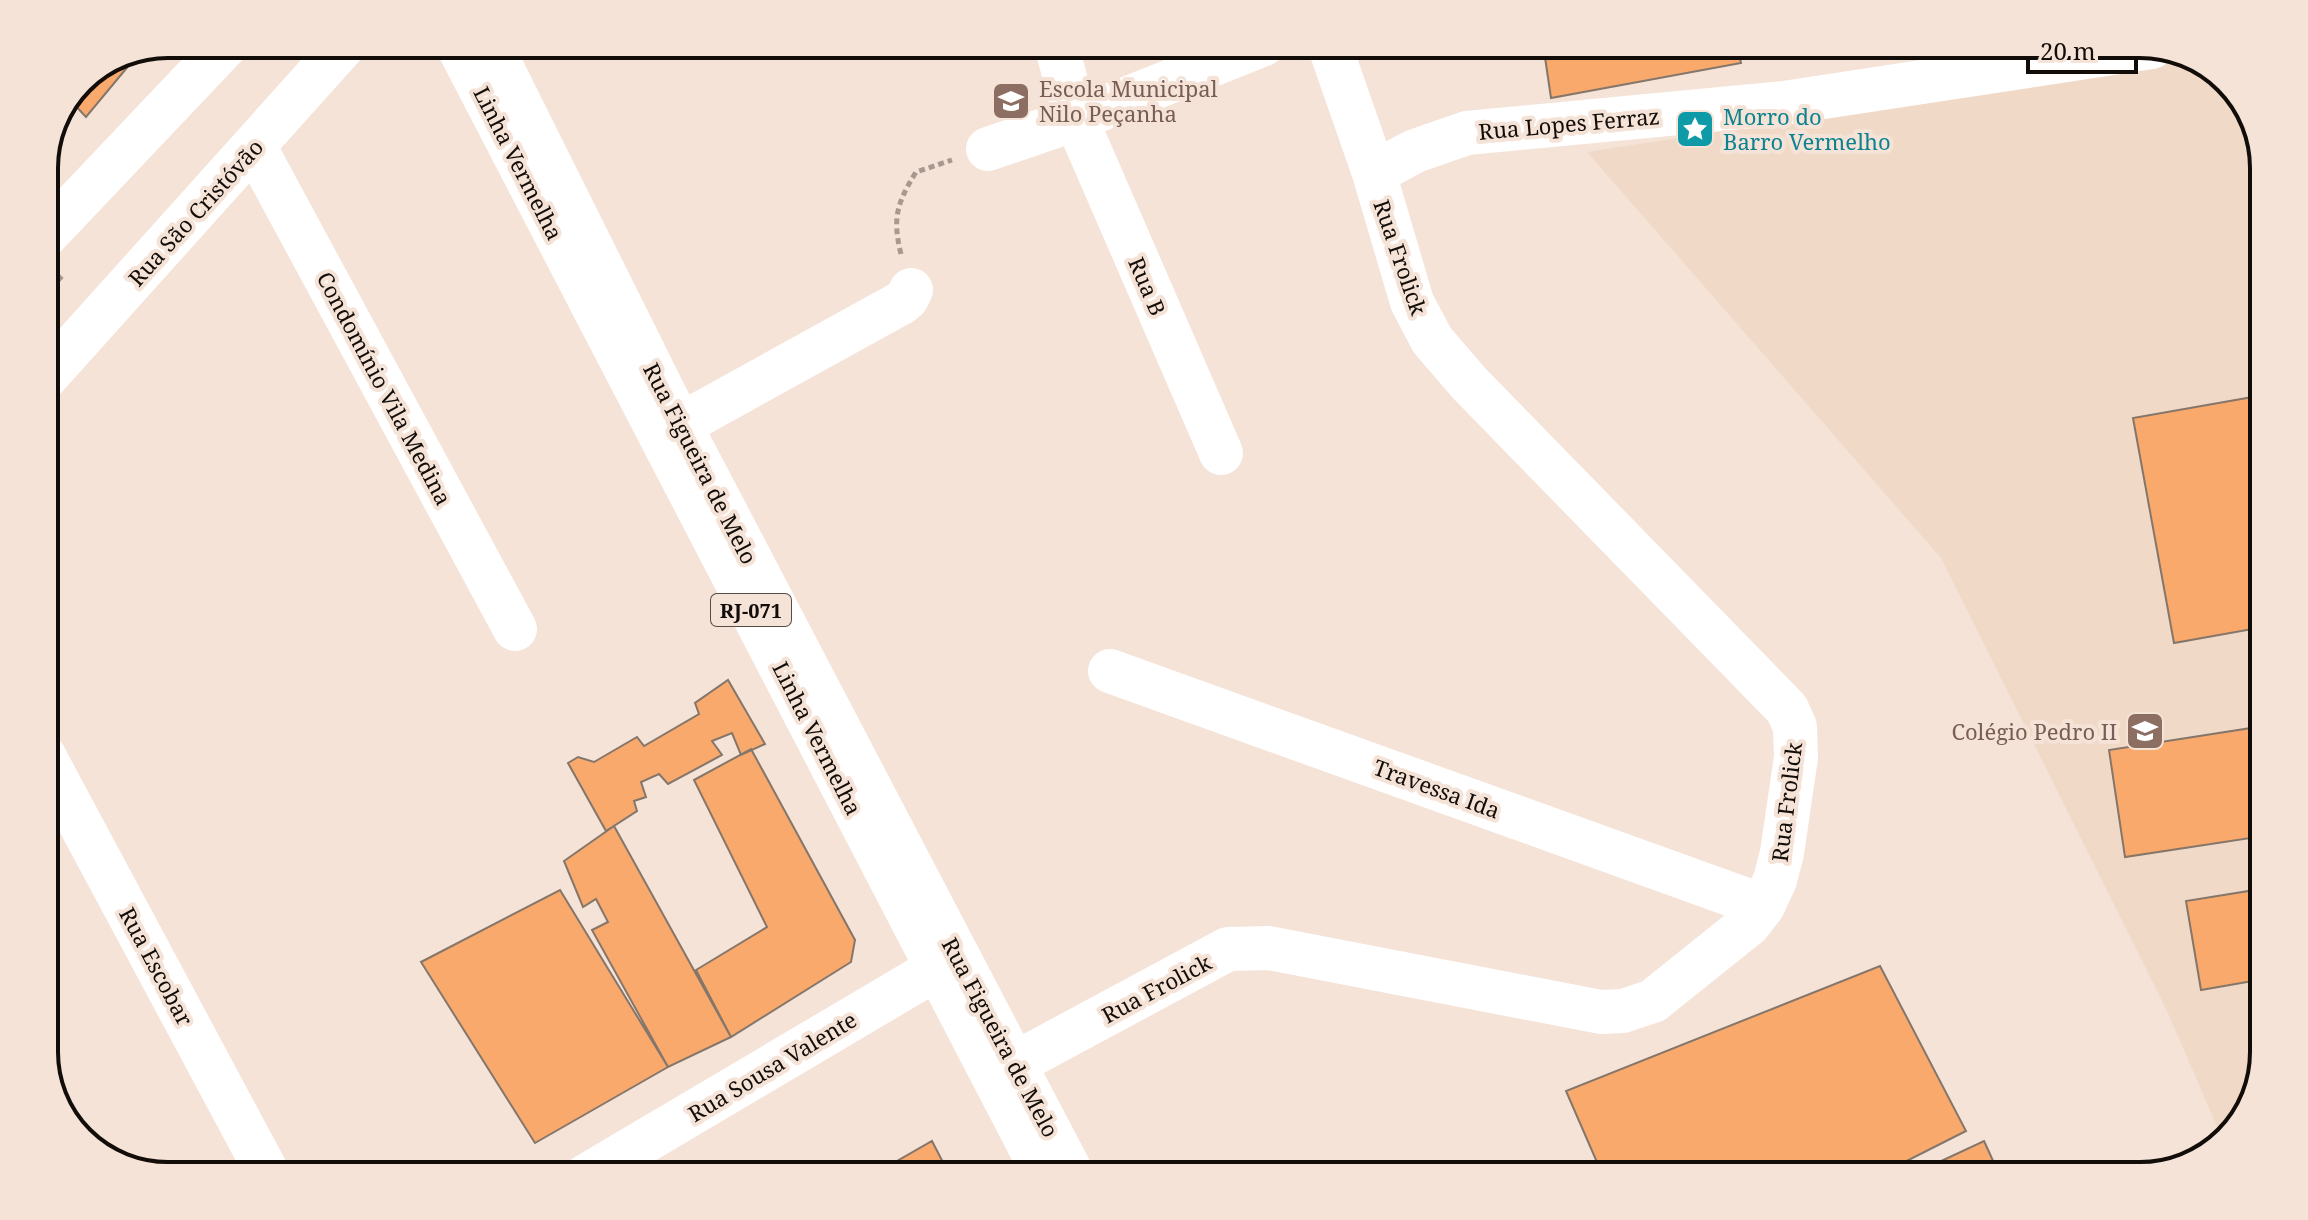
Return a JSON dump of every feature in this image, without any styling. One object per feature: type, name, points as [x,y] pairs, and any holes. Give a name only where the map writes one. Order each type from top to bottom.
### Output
[{"type":"main road","points":[[58,222],[214,58]]},
{"type":"main road","name":"Linha Vermelha","points":[[464,58],[1040,1162]]},
{"type":"main road","name":"Linha Vermelha","points":[[472,58],[1040,1162]]},
{"type":"main road","name":"Rua Figueira de Melo","points":[[497,58],[680,425],[1066,1162]]},
{"type":"main road","name":"Rua B","points":[[1060,58],[1076,119],[1221,453]]},
{"type":"main road","points":[[988,149],[1076,119],[1229,58]]},
{"type":"main road","name":"Rua Frolick","points":[[1014,1064],[1228,949],[1269,948],[1601,1012],[1623,1011],[1653,1001],[1749,924],[1763,906],[1775,880],[1796,757],[1795,727],[1787,709],[1469,383],[1432,340],[1412,302],[1374,173],[1334,58]]},
{"type":"main road","name":"Rua Lopes Ferraz","points":[[1374,173],[1415,151],[1467,133],[1784,103],[2080,58]]},
{"type":"main road","name":"Rua São Cristóvão","points":[[58,363],[254,146],[314,60]]},
{"type":"main road","name":"Condomínio Vila Medina","points":[[254,146],[515,629]]},
{"type":"main road","points":[[680,425],[901,303],[907,298],[906,273]]},
{"type":"main road","name":"Travessa Ida","points":[[1110,671],[1763,906]]},
{"type":"main road","name":"Rua Escobar","points":[[58,783],[255,1162]]},
{"type":"main road","name":"Rua Sousa Valente","points":[[610,1162],[958,956]]},
{"type":"path","points":[[906,273],[895,229],[899,199],[916,172],[988,149]]},
{"type":"shaded area","name":"Colégio Pedro II","points":[[2169,62],[2201,77],[2231,107],[2244,133],[2250,161],[2250,1052],[2239,1100],[2218,1129],[2167,1011],[1941,558],[1587,152]]},
{"type":"building","points":[[1545,58],[1740,58],[1741,63],[1551,98]]},
{"type":"building","points":[[128,66],[86,117],[77,107],[81,101],[96,85]]},
{"type":"building","points":[[2250,397],[2250,629],[2174,643],[2133,418]]},
{"type":"building","points":[[728,680],[765,744],[741,755],[732,733],[712,741],[722,755],[668,784],[659,774],[641,782],[646,797],[634,801],[637,811],[606,831],[568,763],[578,757],[594,762],[637,737],[644,746],[699,714],[695,703]]},
{"type":"building","points":[[2250,728],[2250,838],[2125,857],[2109,750]]},
{"type":"building","points":[[751,749],[855,940],[851,962],[731,1037],[696,970],[767,927],[694,780]]},
{"type":"building","points":[[614,826],[731,1037],[668,1067],[592,930],[608,922],[596,899],[583,907],[564,861]]},
{"type":"building","points":[[560,890],[668,1067],[535,1143],[421,962]]},
{"type":"building","points":[[2250,891],[2250,982],[2201,990],[2186,901]]},
{"type":"building","points":[[1880,966],[1966,1131],[1905,1162],[1597,1162],[1566,1091]]},
{"type":"building","points":[[932,1141],[943,1162],[895,1162]]},
{"type":"building","points":[[1984,1141],[1994,1162],[1939,1162]]},
{"type":"place","name":"Escola Municipal Nilo Peçanha","points":[[1011,101]]},
{"type":"place","name":"Morro do Barro Vermelho","points":[[1695,129]]},
{"type":"place","name":"Colégio Pedro II","points":[[2145,731]]}]
